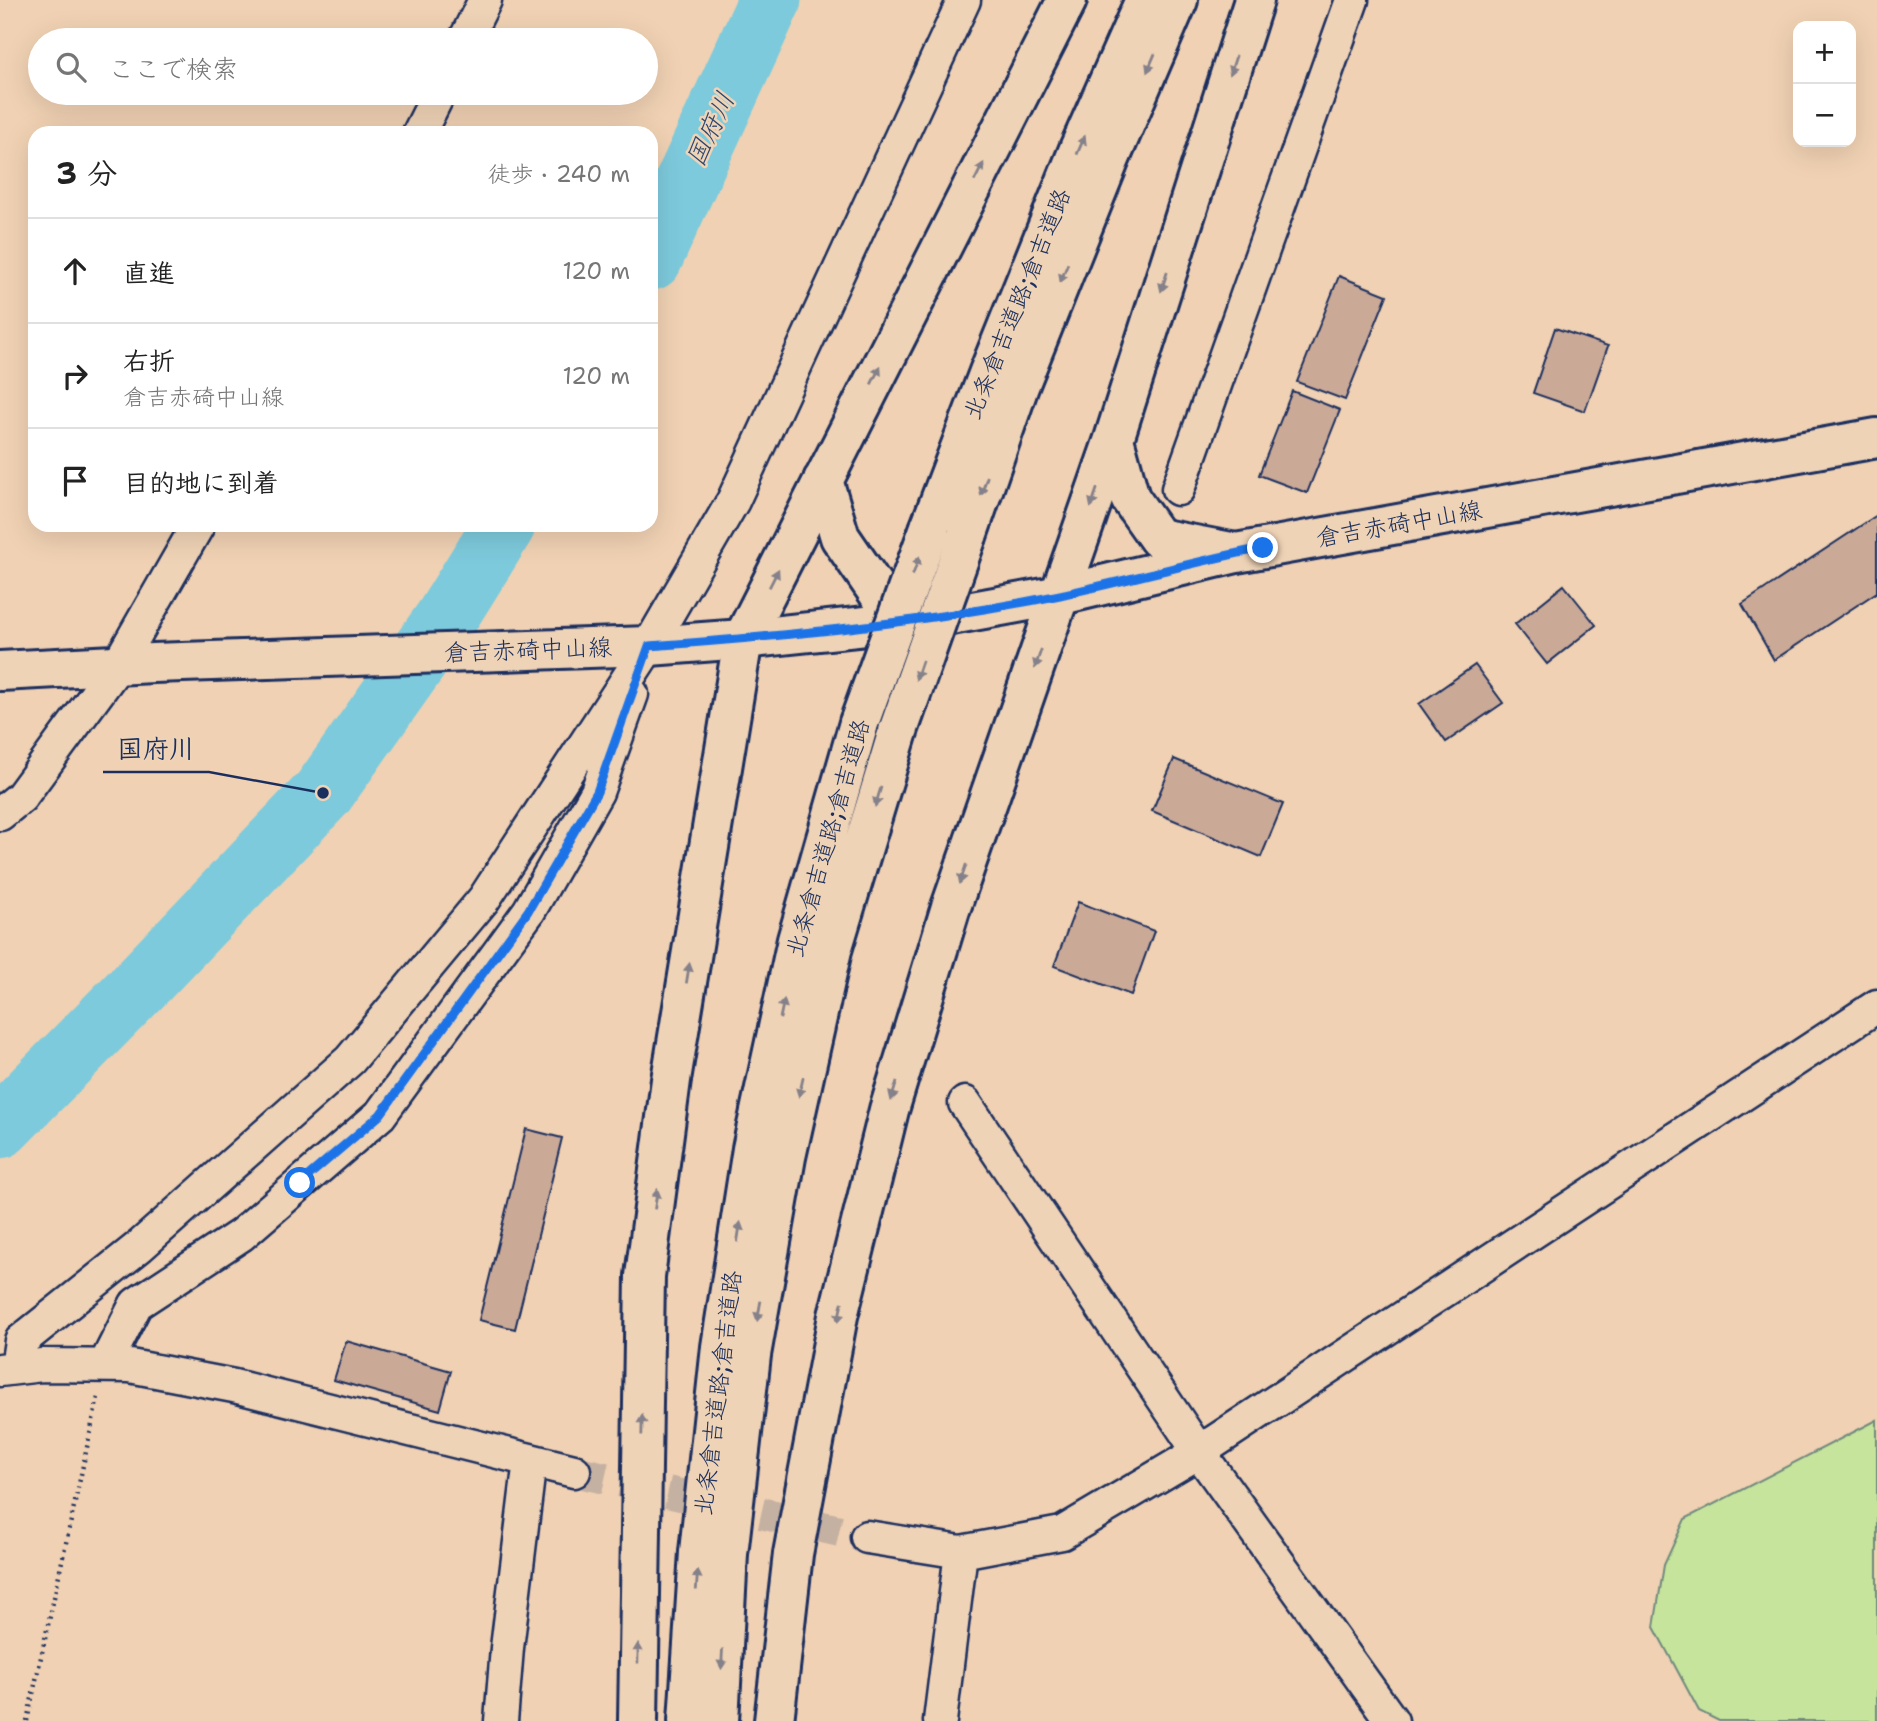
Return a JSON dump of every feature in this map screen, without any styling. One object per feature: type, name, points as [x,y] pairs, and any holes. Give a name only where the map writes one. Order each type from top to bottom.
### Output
[{"type":"main road","points":[[638,1721],[646,1276],[671,1080],[743,639],[1067,0]]},
{"type":"main road","name":"北条倉吉道路;倉吉道路","points":[[688,1721],[699,1552],[721,1347],[752,1149],[797,940],[859,723],[930,527],[1074,161],[1144,0]]},
{"type":"main road","name":"北条倉吉道路;倉吉道路","points":[[719,1721],[728,1554],[749,1368],[786,1157],[832,950],[898,731],[1019,386],[1109,161],[1178,0]]},
{"type":"main road","points":[[774,1721],[795,1541],[838,1316],[888,1110],[950,910],[1114,439],[1254,0]]},
{"type":"main road","name":"倉吉赤碕中山線","points":[[0,671],[649,646],[923,620],[1061,595],[1236,553],[1877,438]]},
{"type":"main road","points":[[1114,439],[1130,498],[1158,538],[1236,553]]},
{"type":"main road","points":[[823,480],[840,537],[879,594],[923,620]]},
{"type":"street","points":[[471,28],[485,0]]},
{"type":"street","points":[[8,1368],[21,1341],[140,1246],[350,1060],[484,899],[649,646],[733,501],[964,0]]},
{"type":"street","points":[[1178,489],[1352,0]]},
{"type":"street","points":[[422,126],[433,105]]},
{"type":"street","points":[[0,814],[21,797],[136,664],[195,532]]},
{"type":"street","points":[[105,1365],[136,1304],[241,1235],[380,1115],[536,900],[597,792],[649,646]]},
{"type":"street","points":[[867,1537],[961,1552],[1062,1533],[1199,1452],[1877,1006]]},
{"type":"street","points":[[965,1103],[1199,1452],[1392,1721]]},
{"type":"street","points":[[8,1368],[42,1365],[130,1366],[234,1386],[574,1471]]},
{"type":"street","points":[[502,1721],[507,1648],[530,1460]]},
{"type":"street","points":[[940,1721],[961,1552]]},
{"type":"path","points":[[27,1721],[105,1365]]},
{"type":"green space","points":[[1877,1420],[1877,1721],[1719,1721],[1699,1711],[1654,1627],[1664,1565],[1685,1519]]},
{"type":"building","points":[[1339,276],[1387,295],[1345,400],[1297,382]]},
{"type":"building","points":[[1555,328],[1608,346],[1585,411],[1533,393]]},
{"type":"building","points":[[1292,391],[1340,410],[1307,493],[1259,475]]},
{"type":"building","points":[[1877,515],[1877,592],[1774,660],[1742,604]]},
{"type":"building","points":[[1564,585],[1596,625],[1547,664],[1515,624]]},
{"type":"building","points":[[1475,665],[1503,703],[1446,742],[1419,704]]},
{"type":"building","points":[[1174,759],[1283,804],[1261,857],[1152,811]]},
{"type":"building","points":[[1078,902],[1154,931],[1131,995],[1054,966]]},
{"type":"building","points":[[526,1129],[562,1138],[515,1329],[479,1320]]},
{"type":"building","points":[[346,1341],[451,1371],[440,1410],[334,1380]]},
{"type":"waterway","name":"国府川","points":[[658,244],[770,0]]},
{"type":"waterway","name":"国府川","points":[[0,1127],[323,793],[445,620],[500,532]]},
{"type":"tunnel","points":[[574,1471],[867,1537]]},
{"type":"place","name":"国府川","points":[[323,793]]},
{"type":"route","points":[[300,1183],[380,1115],[528,911],[597,792],[649,646],[923,620],[1061,595],[1263,548]]}]
